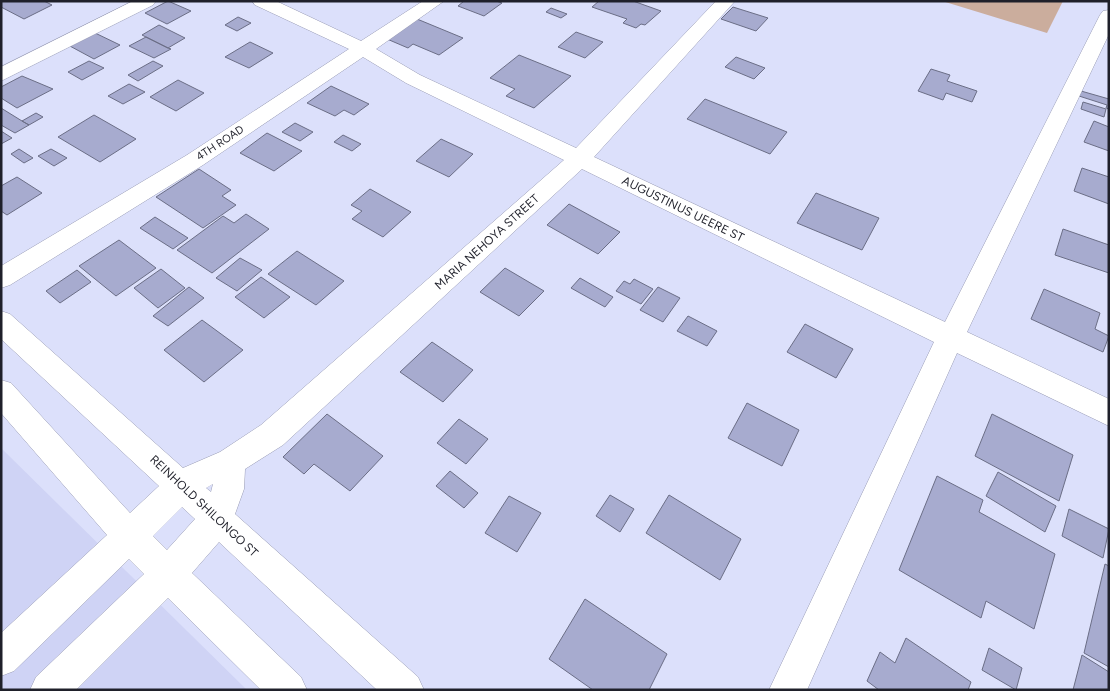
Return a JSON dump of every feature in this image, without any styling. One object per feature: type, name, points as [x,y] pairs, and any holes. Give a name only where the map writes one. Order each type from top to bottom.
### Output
[{"type":"street","points":[[1,75],[147,1]]},
{"type":"street","name":"AUGUSTINUS UEERE ST","points":[[261,1],[363,49],[413,79],[1109,413]]},
{"type":"street","name":"4TH ROAD","points":[[1,278],[195,160],[435,1]]},
{"type":"street","name":"MARIA NEHOYA STREET","points":[[1,658],[183,485],[204,472],[230,462],[272,435],[579,159],[726,1]]},
{"type":"street","points":[[788,690],[950,338],[1109,15]]},
{"type":"street","name":"REINHOLD SHILONGO ST","points":[[1,322],[183,485],[217,519],[405,690]]},
{"type":"street","points":[[1,392],[130,537],[167,575],[288,690]]},
{"type":"street","points":[[49,690],[167,575],[217,519],[228,489],[230,462]]},
{"type":"shaded area","points":[[942,1],[1063,1],[1047,33]]},
{"type":"shaded area","points":[[1,448],[247,690],[1,690]]},
{"type":"building","points":[[1,1],[44,1],[52,5],[24,19],[1,7]]},
{"type":"building","points":[[168,1],[191,11],[167,24],[145,13]]},
{"type":"building","points":[[464,1],[496,1],[502,3],[484,16],[458,6]]},
{"type":"building","points":[[599,1],[633,1],[661,11],[645,25],[641,24],[636,28],[623,23],[627,19],[592,7]]},
{"type":"building","points":[[733,7],[768,18],[756,31],[721,19]]},
{"type":"building","points":[[551,8],[567,14],[561,18],[546,12]]},
{"type":"building","points":[[238,17],[251,23],[237,31],[225,25]]},
{"type":"building","points":[[417,19],[463,38],[439,55],[413,44],[408,48],[387,39]]},
{"type":"building","points":[[159,25],[185,38],[168,48],[142,35]]},
{"type":"building","points":[[93,32],[120,45],[94,59],[68,45]]},
{"type":"building","points":[[576,32],[603,42],[585,58],[558,47]]},
{"type":"building","points":[[146,37],[171,49],[154,58],[129,46]]},
{"type":"building","points":[[250,42],[273,53],[249,68],[225,57]]},
{"type":"building","points":[[519,55],[571,76],[534,108],[506,96],[515,89],[490,78]]},
{"type":"building","points":[[736,57],[765,68],[754,79],[725,67]]},
{"type":"building","points":[[89,61],[104,68],[82,80],[68,72]]},
{"type":"building","points":[[153,61],[163,66],[138,81],[128,75]]},
{"type":"building","points":[[931,69],[950,75],[947,81],[977,91],[972,102],[946,93],[943,100],[918,91]]},
{"type":"building","points":[[22,76],[53,89],[17,108],[1,98],[1,87]]},
{"type":"building","points":[[178,80],[204,93],[176,111],[150,97]]},
{"type":"building","points":[[129,84],[145,92],[123,104],[108,96]]},
{"type":"building","points":[[331,86],[369,104],[354,115],[344,110],[335,116],[307,103]]},
{"type":"building","points":[[1081,91],[1109,99],[1109,109],[1106,108],[1107,105],[1079,96]]},
{"type":"building","points":[[705,99],[787,132],[770,154],[687,119]]},
{"type":"building","points":[[1083,102],[1106,109],[1104,117],[1081,109]]},
{"type":"building","points":[[1,108],[29,125],[15,133],[1,125]]},
{"type":"building","points":[[36,113],[43,117],[29,125],[22,121]]},
{"type":"building","points":[[94,115],[136,139],[100,162],[58,137]]},
{"type":"building","points":[[1094,121],[1109,127],[1109,151],[1084,142]]},
{"type":"building","points":[[295,123],[313,132],[300,141],[282,132]]},
{"type":"building","points":[[1,131],[12,138],[1,144]]},
{"type":"building","points":[[267,133],[302,151],[274,171],[240,153]]},
{"type":"building","points":[[343,135],[361,144],[352,151],[334,142]]},
{"type":"building","points":[[441,139],[473,154],[449,177],[416,161]]},
{"type":"building","points":[[19,149],[33,158],[24,163],[11,154]]},
{"type":"building","points":[[51,149],[67,158],[54,166],[38,156]]},
{"type":"building","points":[[1082,168],[1109,177],[1109,204],[1074,191]]},
{"type":"building","points":[[199,169],[231,190],[222,196],[236,205],[203,228],[156,197]]},
{"type":"building","points":[[17,177],[42,193],[7,215],[1,211],[1,186]]},
{"type":"building","points":[[370,189],[411,212],[383,237],[352,219],[362,211],[351,205]]},
{"type":"building","points":[[816,193],[879,218],[862,250],[797,223]]},
{"type":"building","points":[[569,204],[620,232],[598,254],[547,225]]},
{"type":"building","points":[[246,214],[269,229],[212,273],[177,250],[223,216],[234,223]]},
{"type":"building","points":[[155,217],[188,238],[173,249],[140,228]]},
{"type":"building","points":[[1063,229],[1109,245],[1109,273],[1055,255]]},
{"type":"building","points":[[119,240],[156,268],[116,296],[79,266]]},
{"type":"building","points":[[297,251],[344,281],[316,305],[268,274]]},
{"type":"building","points":[[240,258],[262,270],[237,291],[216,278]]},
{"type":"building","points":[[505,268],[544,291],[519,316],[480,292]]},
{"type":"building","points":[[161,269],[185,288],[158,308],[134,288]]},
{"type":"building","points":[[77,270],[91,282],[60,303],[46,291]]},
{"type":"building","points":[[261,277],[290,297],[264,318],[235,297]]},
{"type":"building","points":[[580,278],[613,297],[605,307],[571,288]]},
{"type":"building","points":[[634,279],[653,289],[641,304],[616,291],[624,281],[630,284]]},
{"type":"building","points":[[189,287],[204,298],[168,326],[153,316]]},
{"type":"building","points":[[658,287],[680,298],[663,322],[640,310]]},
{"type":"building","points":[[1044,289],[1100,313],[1095,329],[1109,336],[1103,352],[1031,319]]},
{"type":"building","points":[[688,316],[717,331],[707,346],[677,331]]},
{"type":"building","points":[[202,320],[243,350],[204,382],[164,350]]},
{"type":"building","points":[[805,324],[853,349],[836,378],[787,352]]},
{"type":"building","points":[[432,342],[473,370],[443,402],[400,372]]},
{"type":"building","points":[[747,403],[799,430],[782,466],[728,438]]},
{"type":"building","points":[[327,414],[383,456],[350,491],[314,464],[304,474],[283,457]]},
{"type":"building","points":[[992,414],[1073,455],[1059,501],[975,456]]},
{"type":"building","points":[[459,419],[488,439],[466,464],[437,443]]},
{"type":"building","points":[[450,471],[478,493],[464,508],[436,486]]},
{"type":"building","points":[[998,472],[1056,506],[1045,532],[986,496]]},
{"type":"building","points":[[937,476],[983,500],[979,512],[1055,554],[1034,629],[986,601],[981,618],[899,570]]},
{"type":"building","points":[[610,495],[634,509],[620,532],[596,516]]},
{"type":"building","points":[[669,495],[741,539],[720,580],[646,533]]},
{"type":"building","points":[[509,496],[541,513],[517,552],[485,533]]},
{"type":"building","points":[[1069,509],[1109,529],[1103,558],[1062,536]]},
{"type":"building","points":[[1105,564],[1109,566],[1109,667],[1084,653]]},
{"type":"building","points":[[585,599],[667,654],[649,690],[593,690],[549,659]]},
{"type":"building","points":[[906,638],[971,682],[968,690],[879,690],[867,681],[880,652],[895,663]]},
{"type":"building","points":[[989,648],[1022,668],[1016,690],[982,670]]},
{"type":"building","points":[[1082,655],[1109,672],[1109,690],[1073,690]]}]
